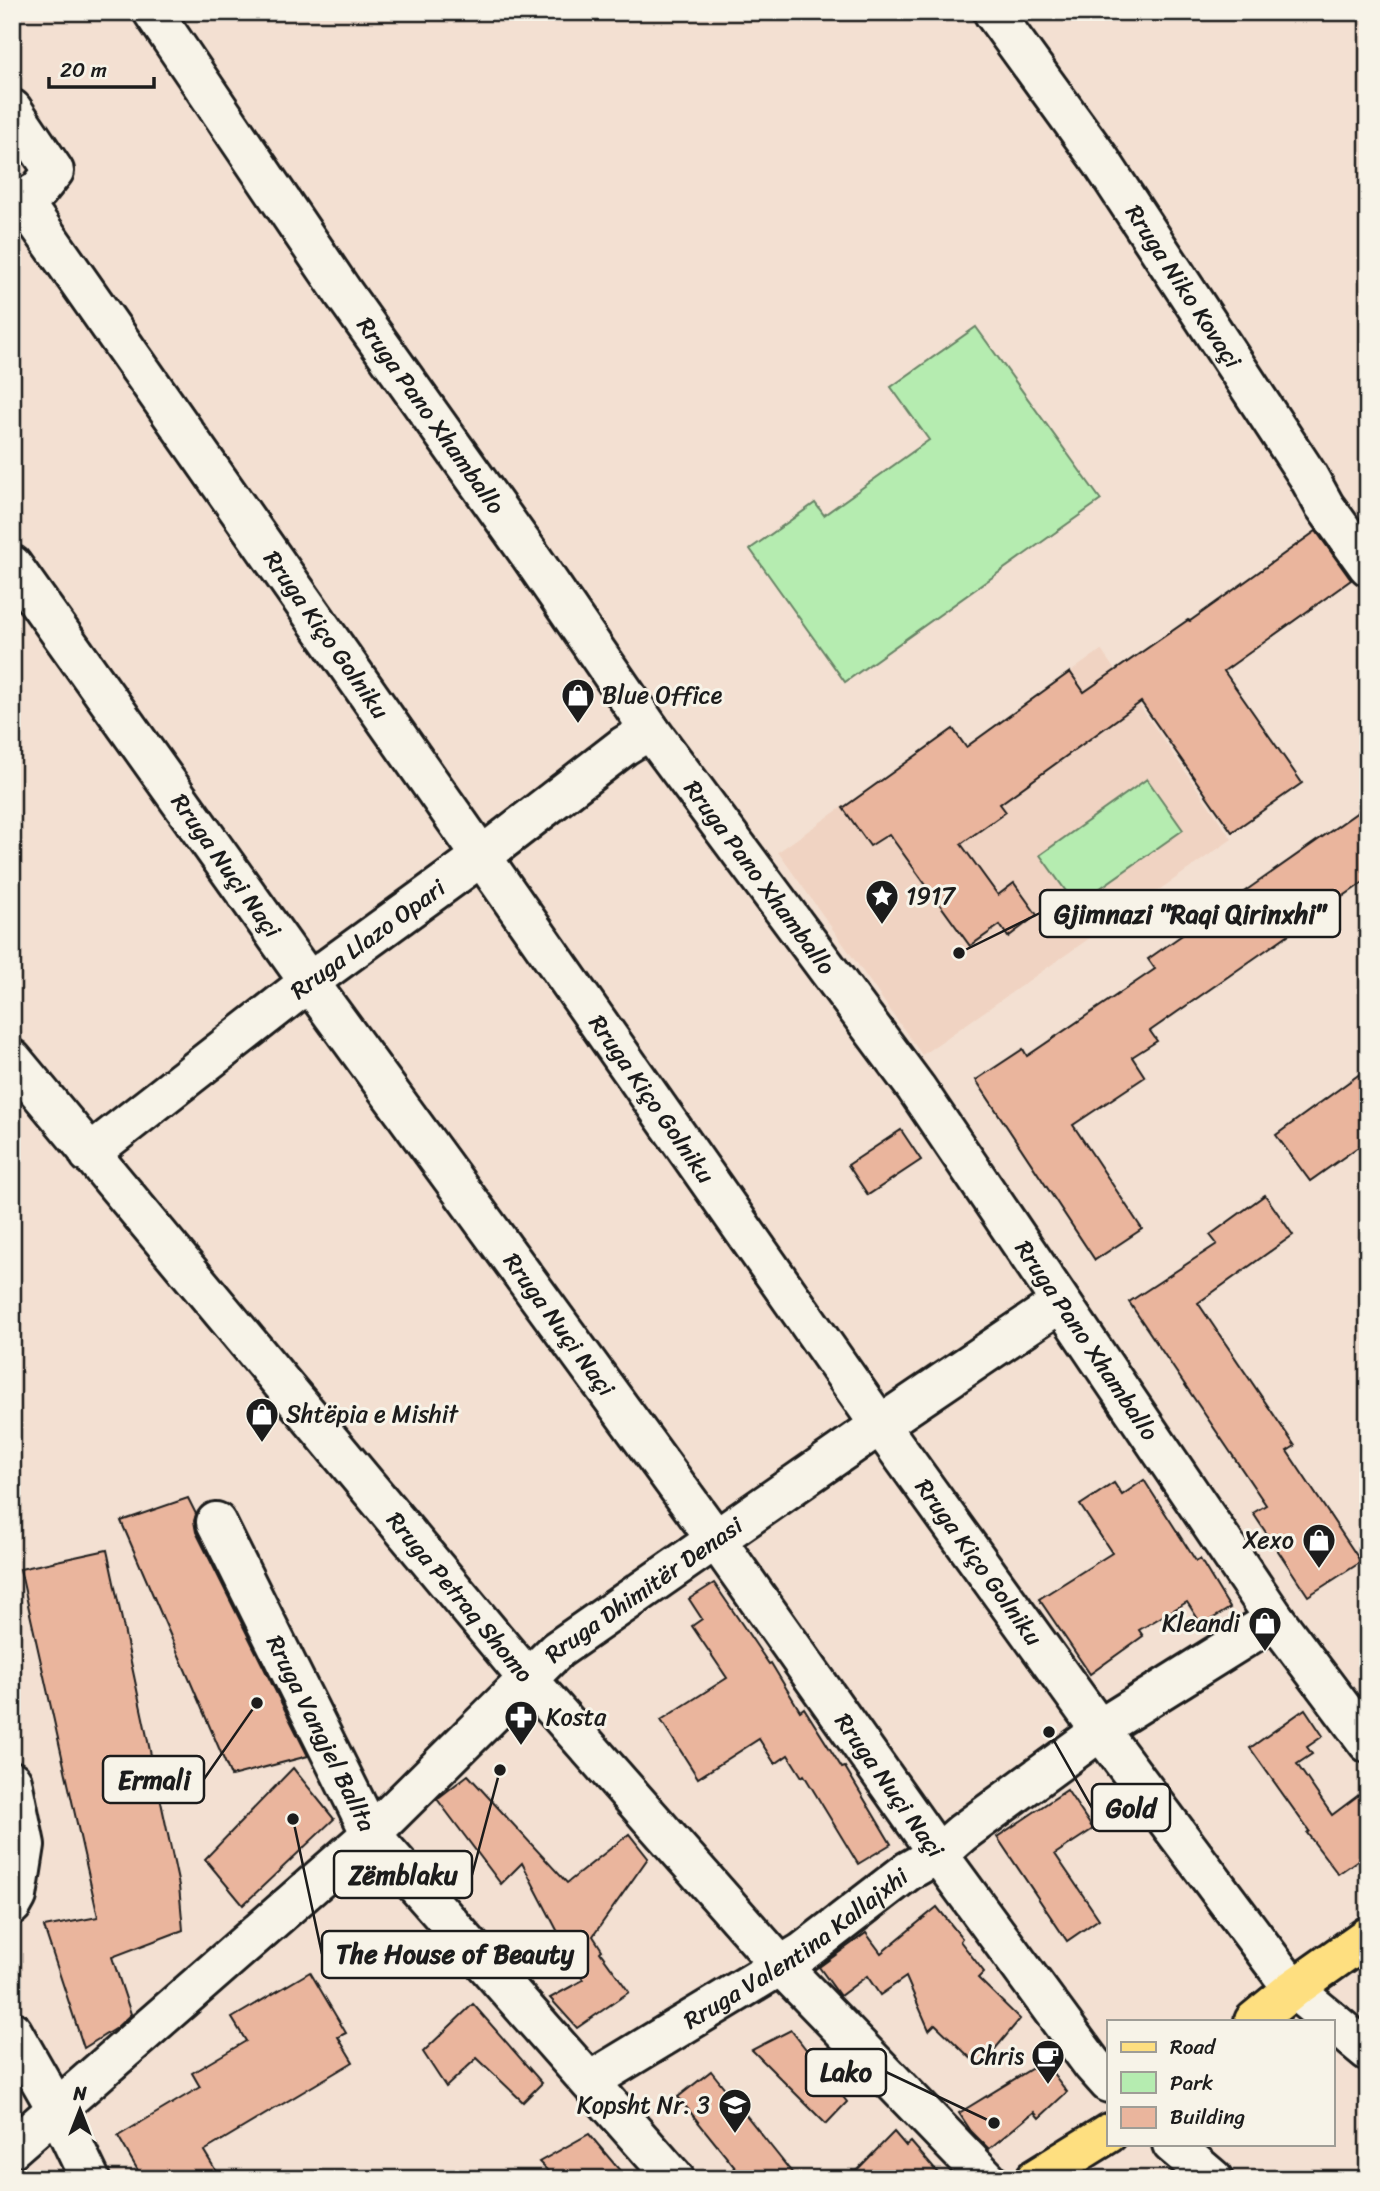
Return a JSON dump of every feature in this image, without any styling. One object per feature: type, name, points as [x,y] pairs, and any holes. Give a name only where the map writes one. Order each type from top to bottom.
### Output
[{"type":"main road","points":[[1255,2020],[1293,1989],[1368,1936]]},
{"type":"main road","points":[[1035,2179],[1107,2134]]},
{"type":"street","name":"Rruga Pano Xhamballo","points":[[153,12],[344,294],[530,555],[650,730],[916,1088],[1275,1619],[1368,1743]]},
{"type":"street","name":"Rruga Niko Kovaçi","points":[[993,12],[1101,161],[1308,476],[1324,505],[1368,566]]},
{"type":"street","points":[[12,109],[54,171],[38,191],[17,202]]},
{"type":"street","name":"Rruga Kiço Golniku","points":[[17,202],[482,856],[880,1425],[1099,1729],[1293,1989],[1330,2020]]},
{"type":"street","name":"Rruga Nuçi Naçi","points":[[12,565],[309,982],[717,1541],[938,1854],[1107,2081]]},
{"type":"street","name":"Rruga Llazo Opari","points":[[89,1154],[309,982],[482,856],[624,746],[650,730]]},
{"type":"street","name":"Rruga Petraq Shomo","points":[[12,1059],[528,1679],[780,1965],[987,2179]]},
{"type":"street","name":"Rruga Dhimitër Denasi","points":[[12,2148],[371,1834],[557,1650],[1060,1303]]},
{"type":"street","name":"Rruga Vangjel Ballta","points":[[216,1522],[371,1834],[675,2179]]},
{"type":"street","name":"Rruga Valentina Kallajxhi","points":[[590,2081],[803,1952],[908,1871],[938,1854],[962,1833],[1087,1741],[1099,1729],[1275,1619]]},
{"type":"street","points":[[12,1781],[25,1845],[17,1896],[12,1905]]},
{"type":"street","name":"Rruga Kiço Golniku","points":[[1334,2024],[1368,2051]]},
{"type":"street","points":[[12,2031],[56,2108],[90,2179]]},
{"type":"street","points":[[1173,2146],[1213,2179]]},
{"type":"shaded area","points":[[1101,650],[1232,839],[922,1055],[778,852],[953,729],[966,747]]},
{"type":"green space","points":[[976,327],[1101,500],[845,682],[750,549],[815,503],[824,515],[929,440],[891,387]]},
{"type":"green space","points":[[1147,779],[1183,830],[1076,905],[1040,855]]},
{"type":"building","points":[[1316,531],[1351,580],[1224,671],[1302,783],[1232,832],[1141,702],[1000,804],[1006,812],[961,844],[998,895],[1014,883],[1037,915],[1008,937],[1000,925],[970,946],[889,834],[870,846],[843,808],[953,729],[966,747],[1070,672],[1084,692],[1190,621]]},
{"type":"building","points":[[1368,805],[1368,879],[1150,1031],[1157,1041],[1132,1057],[1145,1077],[1073,1125],[1142,1229],[1095,1260],[976,1080],[1023,1049],[1027,1056],[1155,969],[1148,959]]},
{"type":"building","points":[[1368,1068],[1368,1140],[1310,1181],[1276,1135]]},
{"type":"building","points":[[901,1130],[921,1160],[868,1195],[848,1165]]},
{"type":"building","points":[[1265,1195],[1293,1235],[1198,1303],[1295,1446],[1287,1451],[1361,1562],[1308,1596],[1253,1513],[1266,1505],[1129,1302],[1217,1244],[1210,1235]]},
{"type":"building","points":[[1144,1480],[1196,1561],[1200,1559],[1230,1608],[1202,1625],[1187,1602],[1139,1630],[1143,1636],[1090,1674],[1039,1599],[1112,1553],[1080,1505],[1114,1483],[1122,1495]]},
{"type":"building","points":[[188,1498],[196,1514],[196,1532],[308,1756],[231,1776],[121,1521]]},
{"type":"building","points":[[107,1550],[179,1886],[183,1930],[112,1957],[131,2014],[116,2028],[84,2048],[44,1927],[98,1917],[20,1569]]},
{"type":"building","points":[[714,1583],[769,1664],[771,1663],[800,1711],[804,1708],[842,1768],[845,1767],[891,1844],[858,1864],[804,1775],[802,1777],[788,1755],[775,1764],[759,1739],[698,1778],[661,1720],[727,1678],[692,1626],[702,1619],[689,1599]]},
{"type":"building","points":[[1305,1709],[1323,1736],[1307,1747],[1312,1754],[1297,1764],[1332,1815],[1368,1788],[1368,1853],[1338,1874],[1250,1748]]},
{"type":"building","points":[[293,1768],[334,1819],[243,1905],[205,1859]]},
{"type":"building","points":[[468,1775],[567,1883],[629,1834],[648,1858],[593,1936],[602,1950],[600,1952],[629,1992],[577,2028],[550,1998],[583,1980],[522,1863],[501,1884],[437,1799]]},
{"type":"building","points":[[1067,1790],[1093,1829],[1055,1854],[1099,1919],[1067,1941],[997,1837]]},
{"type":"building","points":[[937,1907],[984,1972],[978,1978],[1020,2019],[980,2067],[935,2024],[929,2030],[906,1977],[880,1995],[867,1976],[840,1996],[819,1967],[866,1933],[881,1953]]},
{"type":"building","points":[[310,1972],[346,2033],[338,2037],[353,2062],[204,2151],[221,2179],[143,2179],[118,2136],[200,2087],[192,2073],[246,2041],[232,2018]]},
{"type":"building","points":[[473,2004],[542,2083],[523,2102],[477,2058],[446,2087],[423,2052]]},
{"type":"building","points":[[791,2030],[847,2102],[826,2124],[752,2050]]},
{"type":"building","points":[[1044,2061],[1067,2092],[1039,2118],[1034,2112],[989,2149],[971,2131],[959,2113]]},
{"type":"building","name":"Kopsht Nr. 3","points":[[711,2071],[797,2179],[744,2179],[678,2097]]},
{"type":"building","points":[[894,2132],[906,2146],[911,2142],[943,2179],[848,2179]]},
{"type":"building","points":[[589,2134],[627,2179],[556,2179],[539,2162]]},
{"type":"place","name":"Blue Office","points":[[578,725]]},
{"type":"place","name":"1917","points":[[882,926]]},
{"type":"place","name":"Gjimnazi \"Raqi Qirinxhi\"","points":[[959,953]]},
{"type":"place","name":"Shtëpia e Mishit","points":[[262,1444]]},
{"type":"place","name":"Xexo","points":[[1319,1570]]},
{"type":"place","name":"Kleandi","points":[[1265,1653]]},
{"type":"place","name":"Ermali","points":[[257,1703]]},
{"type":"place","name":"Gold","points":[[1049,1732]]},
{"type":"place","name":"Kosta","points":[[521,1747]]},
{"type":"place","name":"Zëmblaku","points":[[500,1770]]},
{"type":"place","name":"The House of Beauty","points":[[293,1819]]},
{"type":"place","name":"Chris","points":[[1048,2086]]},
{"type":"place","name":"Lako","points":[[994,2123]]},
{"type":"place","name":"Kopsht Nr. 3","points":[[735,2135]]}]
